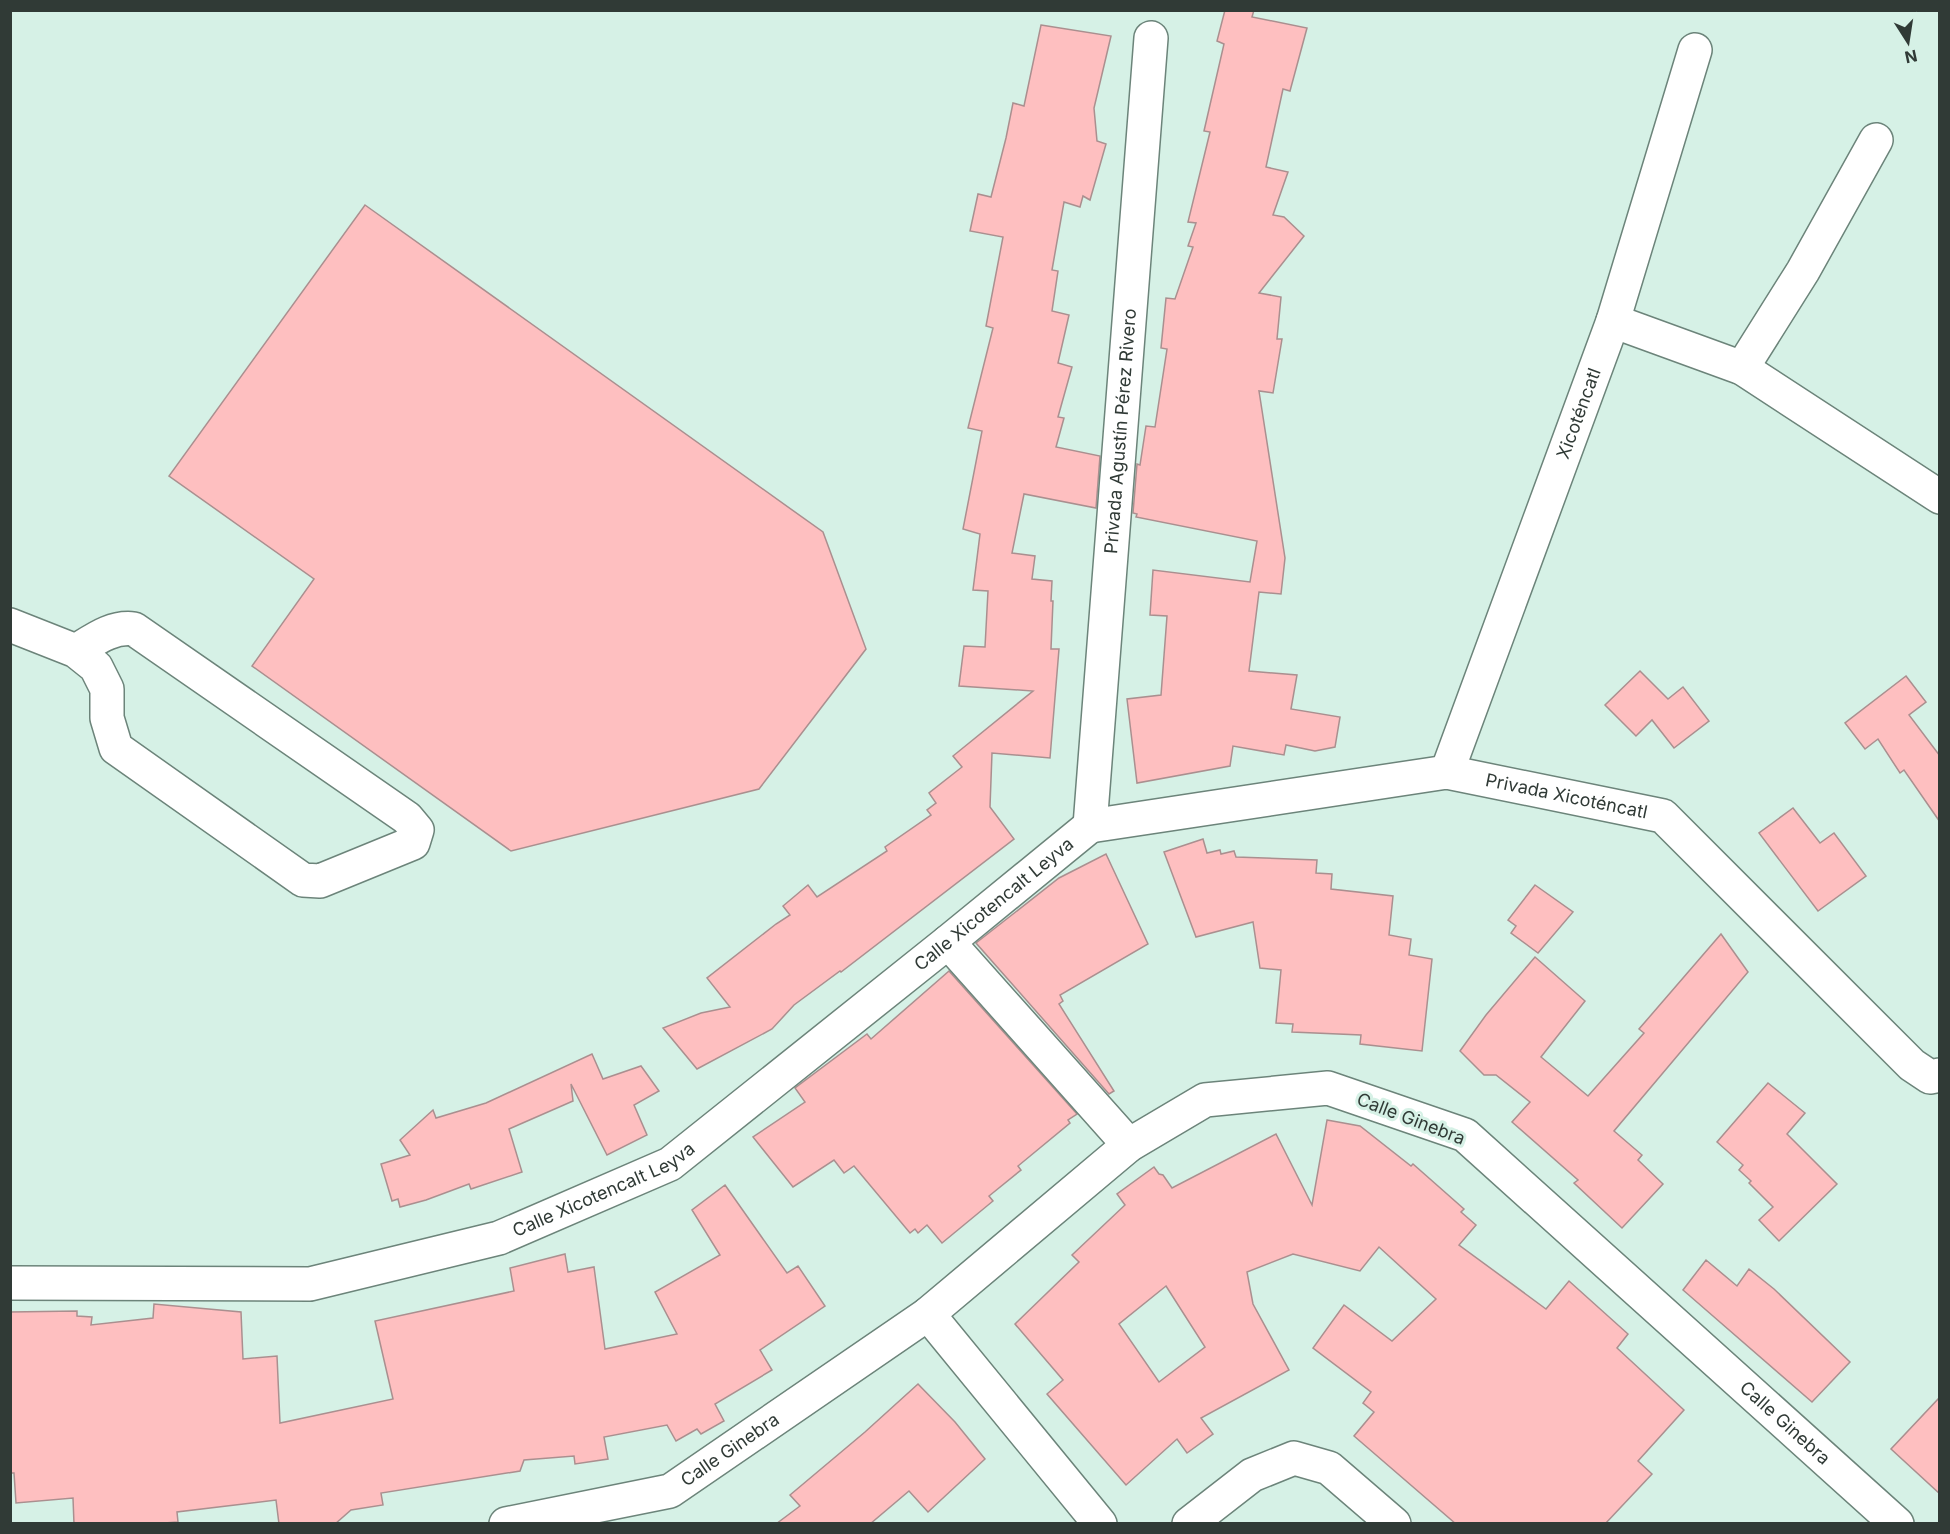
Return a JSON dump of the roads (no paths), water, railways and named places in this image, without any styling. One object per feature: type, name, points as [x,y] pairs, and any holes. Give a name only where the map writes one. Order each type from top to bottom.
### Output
[{"type":"street","name":"Privada Agustín Pérez Rivero","points":[[1090,826],[1151,38]]},
{"type":"street","name":"Xicoténcatl","points":[[1447,772],[1613,321],[1695,50]]},
{"type":"street","points":[[1742,368],[1803,271],[1876,140]]},
{"type":"street","points":[[1613,321],[1742,368],[1940,496]]},
{"type":"street","points":[[10,625],[76,651],[96,667],[107,689],[107,718],[116,748],[303,880],[320,881],[413,843],[417,830],[407,818],[134,629],[122,627],[114,630],[76,651]]},
{"type":"street","name":"Privada Xicoténcatl","points":[[1090,826],[1447,772],[1663,816],[1912,1065],[1930,1077],[1940,1075]]},
{"type":"street","name":"Calle Xicotencalt Leyva","points":[[10,1283],[310,1284],[499,1238],[670,1164],[1090,826]]},
{"type":"street","points":[[948,942],[1129,1145]]},
{"type":"street","name":"Calle Ginebra","points":[[506,1524],[670,1491],[928,1314],[1129,1145],[1205,1100],[1328,1088],[1465,1135],[1897,1524]]},
{"type":"street","points":[[928,1314],[1100,1524]]},
{"type":"street","points":[[1189,1524],[1252,1475],[1294,1458],[1329,1468],[1394,1524]]}]
